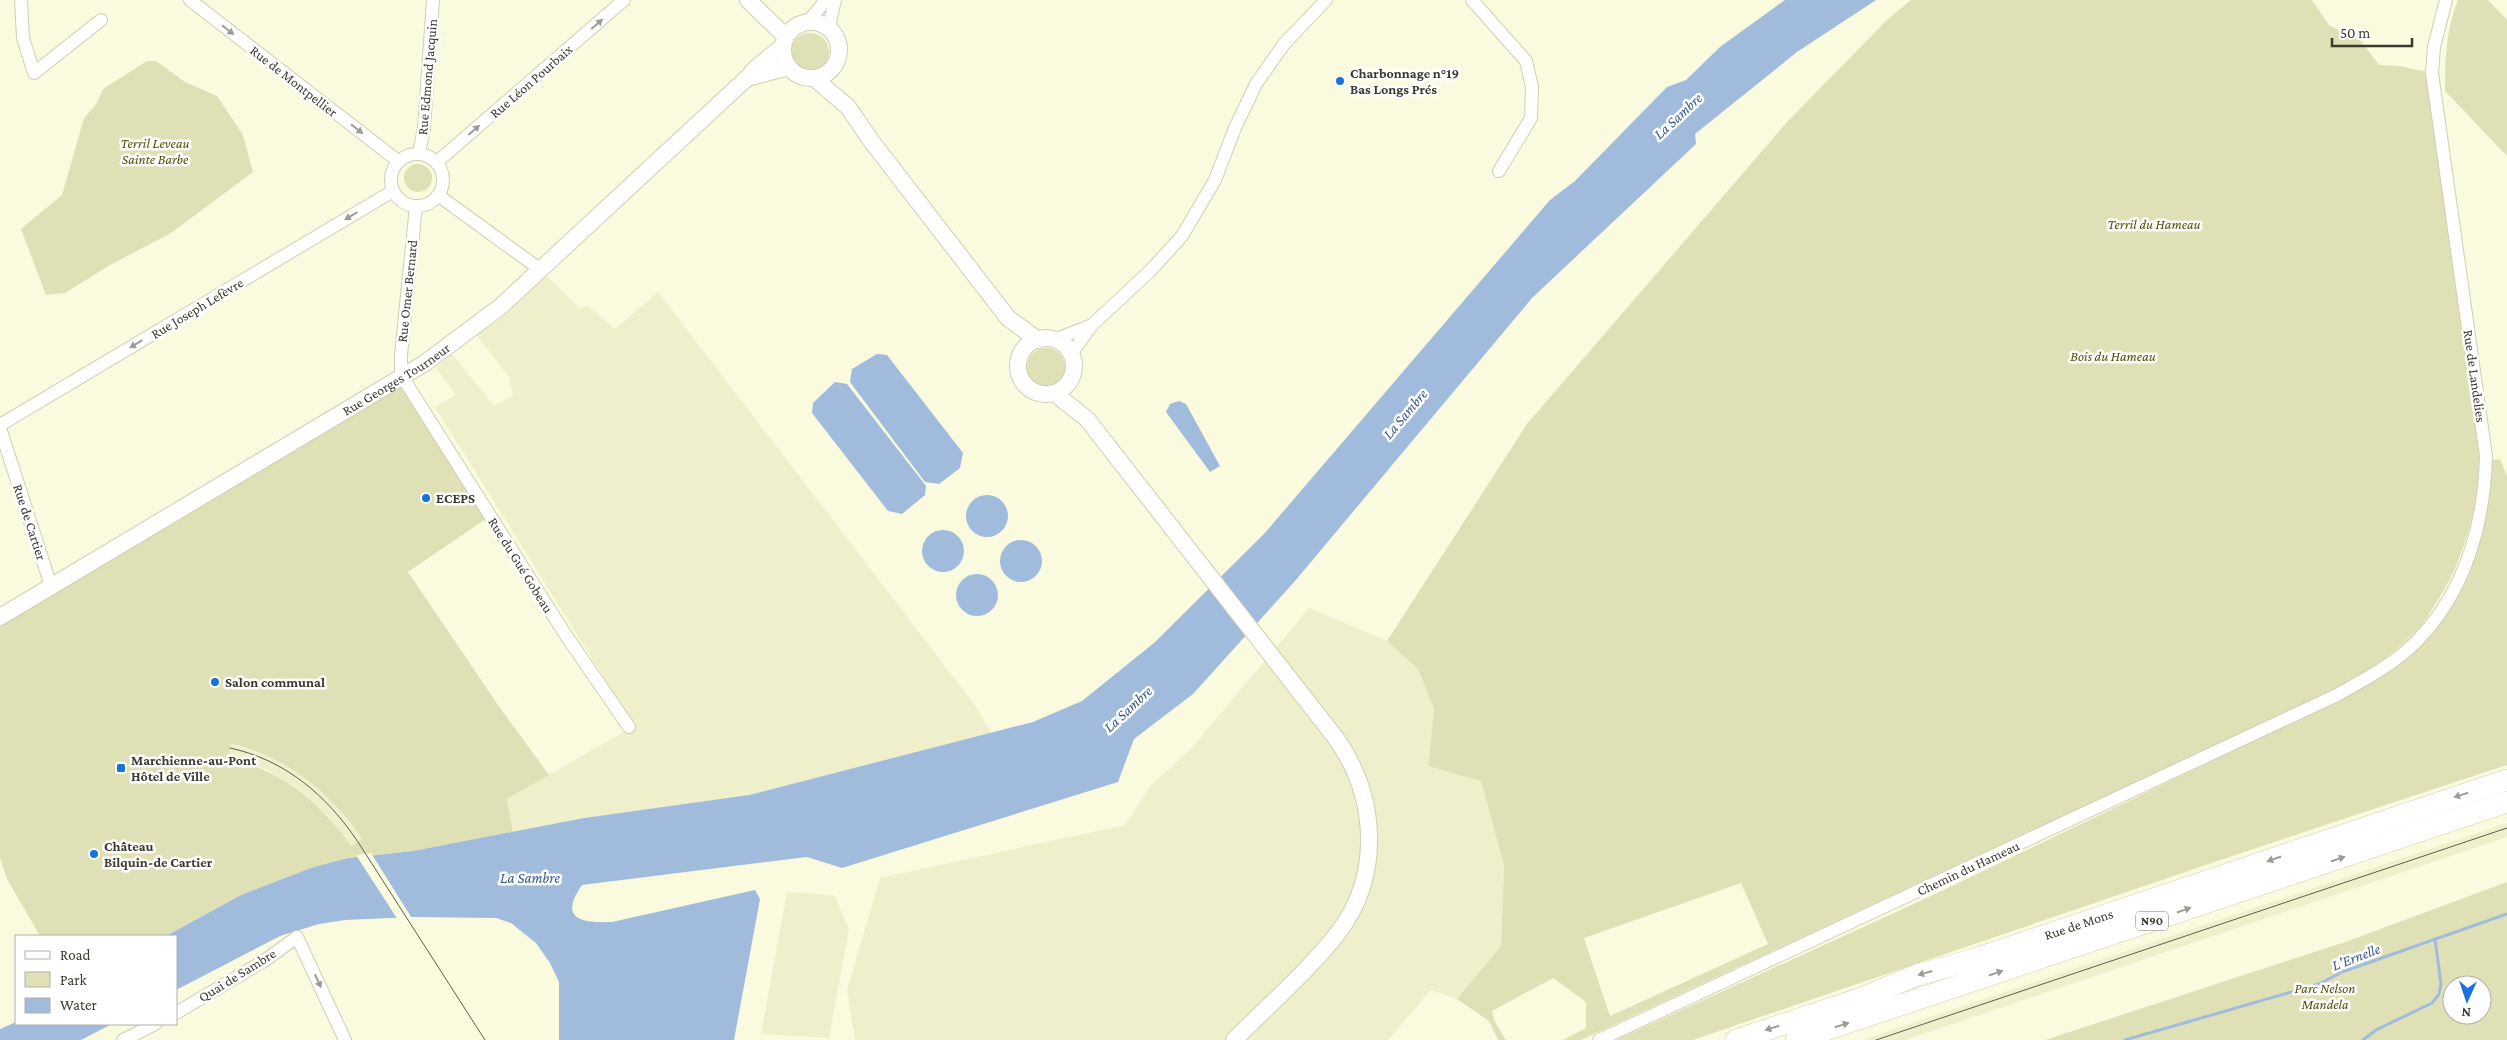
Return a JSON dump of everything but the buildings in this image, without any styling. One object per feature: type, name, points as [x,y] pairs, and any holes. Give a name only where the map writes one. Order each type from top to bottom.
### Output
[{"type":"highway","name":"Rue de Mons","points":[[1736,1040],[1862,998],[1917,975],[1972,960],[2507,780]]},
{"type":"highway","name":"Rue de Mons","points":[[1796,1040],[2507,802]]},
{"type":"street","points":[[20,0],[23,38],[34,73],[101,20]]},
{"type":"street","name":"Rue de Montpellier","points":[[190,0],[398,162]]},
{"type":"street","name":"Rue Edmond Jacquin","points":[[419,153],[424,128],[433,0]]},
{"type":"street","name":"Rue Léon Pourbaix","points":[[437,162],[624,0]]},
{"type":"street","points":[[748,0],[784,42]]},
{"type":"street","points":[[807,23],[826,0]]},
{"type":"street","points":[[831,31],[819,23],[807,23],[792,30],[784,42],[783,56],[789,67],[802,77],[814,78],[828,73],[834,66],[839,50],[837,41],[831,31],[830,22],[835,0]]},
{"type":"street","points":[[1071,354],[1092,324],[1151,270],[1182,236],[1215,180],[1235,128],[1256,84],[1284,44],[1326,0]]},
{"type":"street","points":[[1472,0],[1526,61],[1532,87],[1531,118],[1499,171]]},
{"type":"street","name":"Rue de Landelies","points":[[2337,695],[2365,679],[2416,642],[2437,616],[2466,566],[2482,509],[2486,456],[2432,73],[2434,46],[2446,0]]},
{"type":"street","name":"Rue Georges Tourneur","points":[[0,617],[401,375],[425,363],[492,313],[542,270],[784,42]]},
{"type":"street","points":[[834,66],[848,107]]},
{"type":"street","name":"Rue Georges Tourneur","points":[[747,78],[789,67]]},
{"type":"street","points":[[814,78],[848,107],[1008,318],[1022,352],[1018,368],[1024,383],[1038,393],[1054,393],[1061,390],[1071,380],[1074,367],[1071,354],[1064,345],[1046,340],[1008,318]]},
{"type":"street","points":[[419,153],[427,155],[437,162],[443,171],[444,181],[439,196],[428,204],[416,206],[405,204],[393,192],[391,178],[398,162],[407,155],[419,153]]},
{"type":"street","name":"Rue Joseph Lefèvre","points":[[0,427],[393,192]]},
{"type":"street","points":[[439,196],[542,270]]},
{"type":"street","name":"Rue Omer Bernard","points":[[401,375],[401,355],[416,206]]},
{"type":"street","points":[[1022,352],[1046,340],[1092,324]]},
{"type":"street","name":"Rue du Gué Gobeau","points":[[401,375],[565,634],[629,727]]},
{"type":"street","points":[[1071,380],[1087,419]]},
{"type":"street","points":[[1054,393],[1087,419],[1335,737],[1351,762],[1360,784],[1368,813],[1369,852],[1358,896],[1337,934],[1234,1040]]},
{"type":"street","name":"Rue de Cartier","points":[[0,427],[51,586]]},
{"type":"street","name":"Chemin du Hameau","points":[[1599,1040],[2337,695]]},
{"type":"street","name":"Quai de Sambre","points":[[178,1012],[264,961],[298,937],[346,1040]]},
{"type":"street","points":[[123,1040],[153,1025]]},
{"type":"shaded area","points":[[547,276],[580,309],[587,305],[615,329],[658,292],[977,708],[991,733],[749,795],[584,818],[513,832],[507,799],[634,726],[435,407],[456,395],[436,368],[452,354],[494,406],[513,395],[509,377],[476,335],[498,321]]},
{"type":"shaded area","points":[[1309,608],[1387,641],[1418,669],[1434,709],[1428,765],[1481,781],[1504,865],[1501,946],[1457,999],[1431,990],[1388,1040],[855,1040],[847,990],[880,878],[1125,825],[1151,785],[1190,750]]},
{"type":"shaded area","points":[[231,744],[275,759],[304,776],[330,798],[362,839],[351,847],[328,816],[300,790],[265,769],[228,757]]},
{"type":"shaded area","points":[[2507,823],[2507,837],[1905,1040],[1862,1040]]},
{"type":"shaded area","points":[[787,892],[834,895],[849,929],[829,1038],[761,1034]]},
{"type":"green space","name":"Bois du Hameau","points":[[1911,0],[2312,0],[2329,25],[2361,41],[2379,65],[2400,66],[2432,73],[2486,456],[2473,515],[2461,553],[2445,589],[2421,626],[2394,652],[2346,684],[1581,1040],[1563,1040],[1586,1028],[1586,1002],[1553,978],[1492,1011],[1495,1022],[1506,1040],[1498,1040],[1489,1021],[1457,999],[1501,946],[1504,865],[1481,781],[1428,766],[1434,709],[1418,669],[1387,641],[1527,424],[1787,122],[1888,19]],"holes":[[[1741,883],[1768,944],[1610,1016],[1584,938]]]},
{"type":"green space","points":[[2458,0],[2488,0],[2507,20],[2507,156],[2445,91],[2447,44]]},
{"type":"green space","points":[[810,33],[823,39],[829,52],[823,65],[810,71],[797,65],[791,52],[797,39]]},
{"type":"green space","name":"Terril Leveau Sainte Barbe","points":[[147,61],[156,61],[185,82],[217,96],[243,135],[253,172],[171,233],[110,265],[65,293],[46,295],[21,229],[62,195],[84,118],[97,103],[103,89]]},
{"type":"green space","points":[[418,164],[428,168],[432,178],[428,188],[418,192],[408,188],[404,178],[408,168]]},
{"type":"green space","points":[[1046,348],[1053,349],[1059,354],[1064,360],[1064,374],[1059,380],[1053,385],[1046,386],[1039,385],[1033,380],[1028,374],[1027,367],[1028,360],[1033,354],[1039,349]]},
{"type":"green space","points":[[401,375],[490,516],[408,572],[498,705],[549,775],[507,799],[513,832],[413,851],[349,858],[241,895],[168,935],[39,935],[7,879],[0,858],[0,619]],"holes":[[[231,744],[271,758],[289,767],[322,792],[350,822],[362,839],[351,846],[325,815],[298,790],[267,771],[229,757]]]},
{"type":"green space","points":[[2500,459],[2507,476],[2507,765],[2244,852],[1693,1040],[1616,1040],[1929,897],[2343,698],[2447,613],[2473,563],[2482,533],[2492,460]]},
{"type":"green space","name":"Parc Nelson Mandela","points":[[2507,882],[2507,1040],[2045,1040],[2348,941]]},
{"type":"water","name":"La Sambre","points":[[1785,0],[1876,0],[1797,52],[1695,134],[1696,144],[1532,298],[1295,581],[1193,694],[1134,739],[1118,782],[842,868],[807,857],[582,885],[572,906],[573,912],[577,917],[591,922],[612,922],[755,890],[760,899],[734,1040],[559,1040],[559,982],[550,963],[536,943],[511,923],[496,918],[413,917],[345,920],[319,924],[280,936],[178,989],[178,935],[168,935],[241,895],[314,867],[349,858],[413,851],[584,818],[749,795],[1033,722],[1082,701],[1154,643],[1264,534],[1550,200],[1575,181],[1667,87],[1686,80],[1720,47]]},
{"type":"water","points":[[877,354],[887,355],[963,453],[960,468],[939,484],[925,482],[850,382],[852,369]]},
{"type":"water","points":[[835,382],[847,384],[926,486],[925,495],[902,514],[888,511],[812,413],[813,403]]},
{"type":"water","points":[[1179,401],[1186,404],[1220,466],[1210,472],[1166,412],[1170,404]]},
{"type":"water","points":[[991,495],[999,498],[1005,504],[1008,516],[1005,528],[999,534],[983,537],[975,534],[969,528],[966,512],[969,504],[975,498]]},
{"type":"water","points":[[947,530],[955,533],[961,539],[964,551],[961,563],[955,569],[939,572],[931,569],[925,563],[922,547],[925,539],[931,533]]},
{"type":"water","points":[[1025,540],[1033,543],[1039,549],[1042,561],[1039,573],[1033,579],[1017,582],[1009,579],[1003,573],[1000,557],[1003,549],[1009,543]]},
{"type":"water","points":[[981,574],[989,577],[995,583],[998,595],[995,607],[989,613],[973,616],[965,613],[959,607],[956,591],[959,583],[965,577]]},
{"type":"water","points":[[15,1022],[15,1025],[110,1025],[81,1040],[0,1040],[0,1029]]},
{"type":"pier","points":[[371,853],[413,920],[398,920],[356,855]]},
{"type":"waterway","name":"L'Ernelle","points":[[2125,1040],[2319,984],[2342,972],[2507,914]]},
{"type":"waterway","points":[[2363,1040],[2376,1030],[2432,1003],[2439,994],[2441,984],[2435,939]]},
{"type":"tram line","points":[[230,748],[269,761],[287,771],[319,795],[333,810],[358,842],[485,1040]]},
{"type":"tram line","points":[[1876,1040],[2507,828]]},
{"type":"place","name":"Charbonnage n°19 Bas Longs Prés","points":[[1340,81]]},
{"type":"place","name":"ECEPS","points":[[426,498]]},
{"type":"place","name":"Salon communal","points":[[215,682]]},
{"type":"place","name":"Marchienne-au-Pont Hôtel de Ville","points":[[121,768]]},
{"type":"place","name":"Château Bilquin-de Cartier","points":[[94,854]]},
{"type":"park label","name":"Terril du Hameau","points":[[2154,224]]}]
